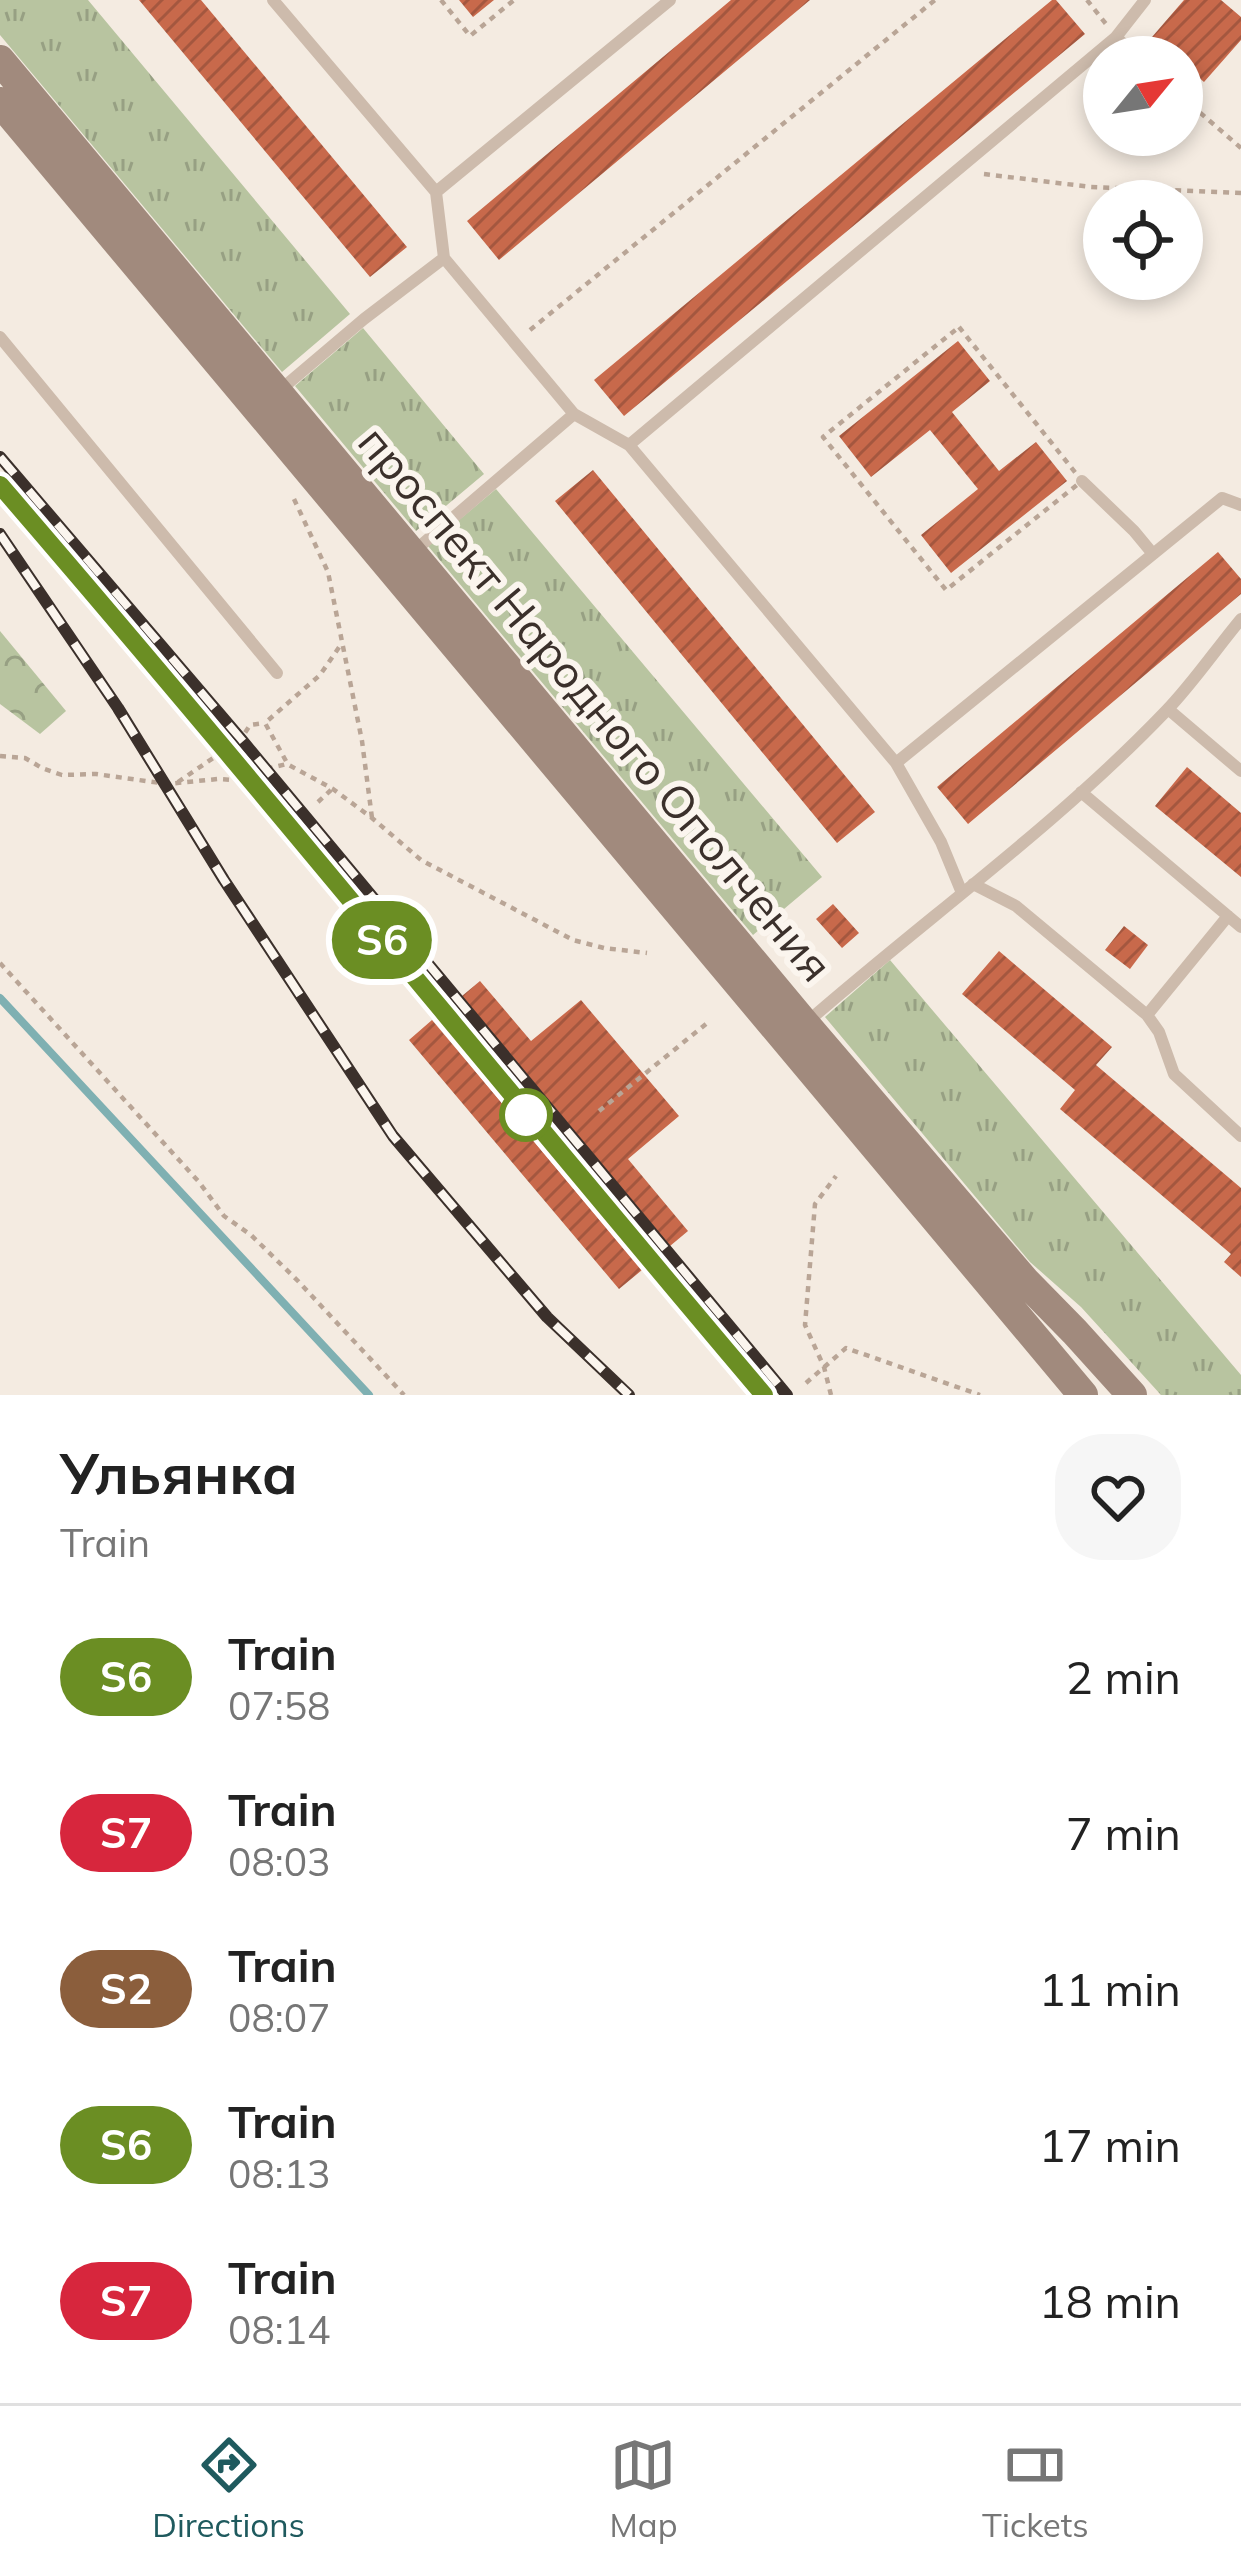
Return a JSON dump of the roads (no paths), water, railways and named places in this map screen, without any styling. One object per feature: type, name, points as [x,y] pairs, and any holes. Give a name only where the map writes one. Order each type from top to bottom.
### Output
[{"type":"main road","name":"проспект Народного Ополчения","points":[[0,60],[805,1024],[1024,1281],[1132,1395]]},
{"type":"main road","name":"проспект Народного Ополчения","points":[[0,102],[1083,1395]]},
{"type":"lane","points":[[273,0],[436,191],[444,258],[574,414],[629,445],[896,763],[968,888],[1016,906],[1147,1015],[1159,1032],[1174,1074],[1241,1136]]},
{"type":"lane","points":[[1117,36],[1145,0]]},
{"type":"lane","points":[[436,191],[662,2]]},
{"type":"lane","points":[[629,445],[1083,65]]},
{"type":"lane","points":[[278,392],[444,258]]},
{"type":"lane","points":[[0,338],[277,673]]},
{"type":"lane","points":[[412,553],[574,414]]},
{"type":"lane","points":[[1082,481],[1154,554]]},
{"type":"lane","points":[[896,763],[1222,498],[1241,505]]},
{"type":"lane","points":[[805,1024],[1081,792],[1168,710],[1241,619]]},
{"type":"lane","points":[[1168,710],[1241,771]]},
{"type":"lane","points":[[1081,792],[1241,927]]},
{"type":"lane","points":[[1147,1015],[1228,916]]},
{"type":"waterway","points":[[0,998],[369,1395]]},
{"type":"railway","points":[[0,457],[787,1395]]},
{"type":"railway","points":[[0,485],[764,1395]]},
{"type":"railway","points":[[0,534],[118,708],[224,880],[393,1136],[547,1317],[629,1395]]},
{"type":"train","name":"S6","points":[[0,485],[764,1395]]}]
